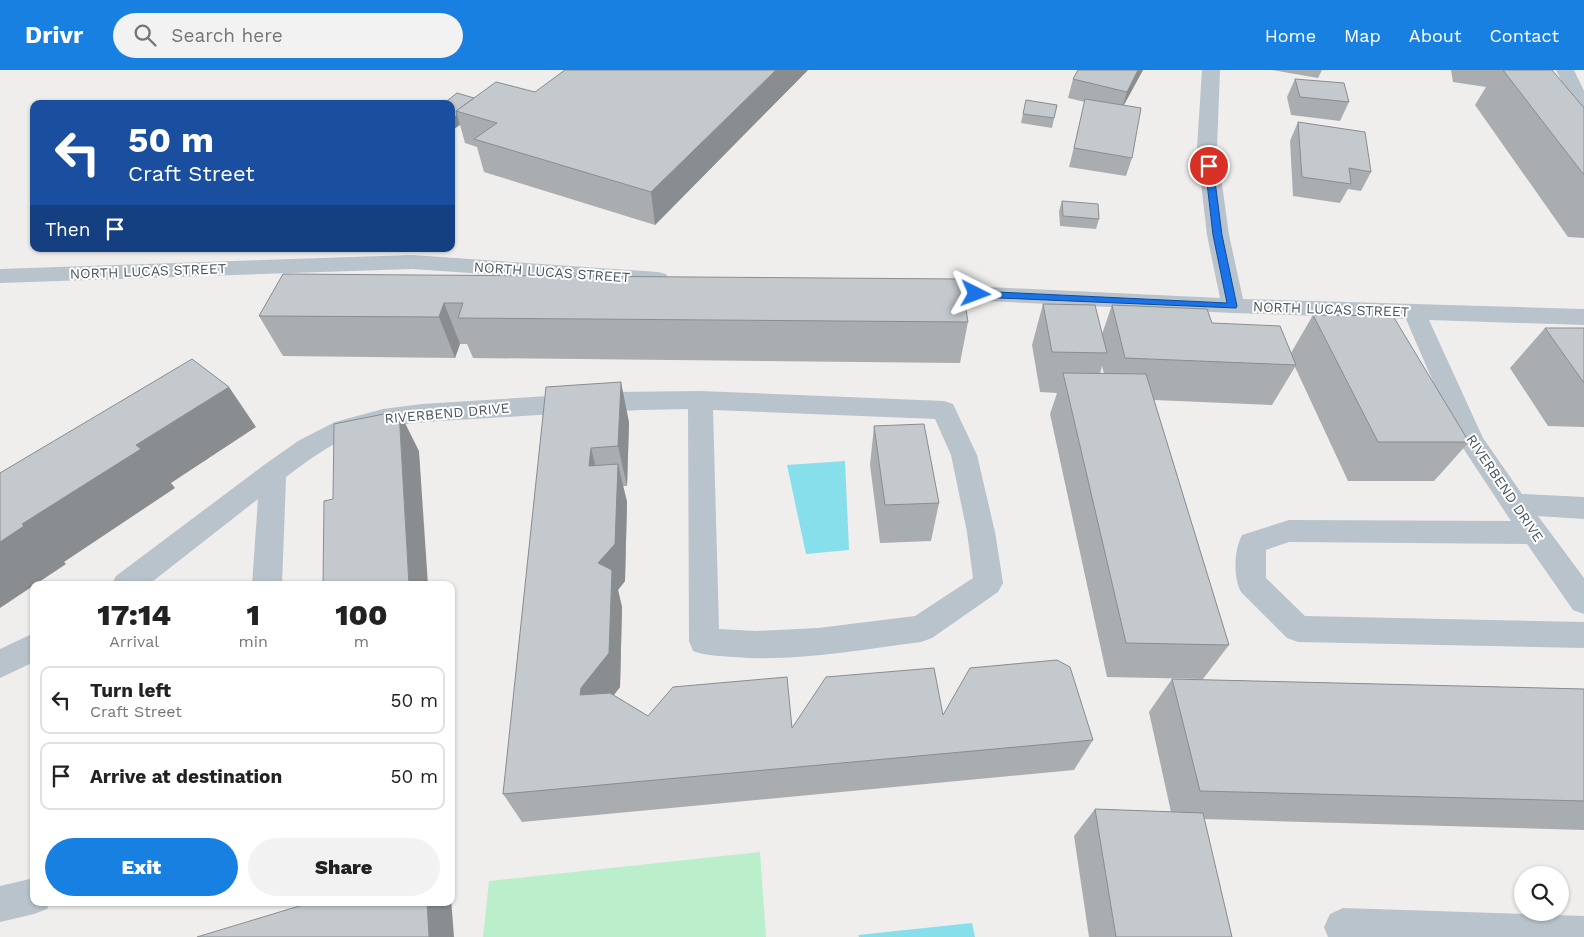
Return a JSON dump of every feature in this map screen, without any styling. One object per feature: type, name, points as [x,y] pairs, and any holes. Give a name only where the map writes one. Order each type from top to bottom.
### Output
[{"type":"street","points":[[1211,70],[1207,148],[1218,235],[1232,306]]},
{"type":"street","points":[[1565,70],[1584,109]]},
{"type":"street","name":"NORTH LUCAS STREET","points":[[0,276],[412,262],[677,280]]},
{"type":"street","name":"NORTH LUCAS STREET","points":[[906,290],[1232,306],[1584,317]]},
{"type":"street","name":"RIVERBEND DRIVE","points":[[1414,312],[1472,442],[1584,601]]},
{"type":"street","name":"RIVERBEND DRIVE","points":[[131,581],[273,472],[308,448],[344,428],[383,418],[422,412],[613,401],[700,400],[944,410],[964,455],[981,532],[988,583],[921,629],[800,643],[756,645],[704,641],[700,400]]},
{"type":"street","points":[[267,581],[273,472]]},
{"type":"street","points":[[1514,504],[1584,508]]},
{"type":"street","points":[[1535,534],[1289,531],[1252,543],[1251,583],[1298,629],[1584,635]]},
{"type":"street","points":[[0,664],[30,649]]},
{"type":"street","points":[[0,904],[30,897]]},
{"type":"street","points":[[1347,937],[1343,927],[1584,935]]},
{"type":"green space","points":[[760,852],[766,937],[483,937],[489,881]]},
{"type":"water","points":[[845,461],[849,550],[806,554],[787,465]]},
{"type":"water","points":[[972,923],[975,937],[859,937],[858,935]]},
{"type":"building","points":[[565,70],[776,70],[651,192],[474,139],[497,123],[456,111],[496,82],[535,92]]},
{"type":"building","points":[[1078,70],[1138,70],[1127,92],[1073,79]]},
{"type":"building","points":[[1503,70],[1552,70],[1584,108],[1584,175]]},
{"type":"building","points":[[1295,79],[1344,83],[1349,102],[1300,97]]},
{"type":"building","points":[[457,93],[474,98],[456,111],[457,115],[455,116],[455,100],[448,100]]},
{"type":"building","points":[[1085,99],[1141,108],[1132,158],[1074,148]]},
{"type":"building","points":[[1026,100],[1057,105],[1054,118],[1023,114]]},
{"type":"building","points":[[1298,122],[1365,132],[1371,172],[1349,168],[1351,184],[1302,177]]},
{"type":"building","points":[[1062,201],[1098,204],[1099,219],[1063,216]]},
{"type":"building","points":[[283,274],[961,279],[968,322],[458,318],[463,303],[444,303],[439,317],[259,316]]},
{"type":"building","points":[[1043,304],[1095,305],[1107,353],[1052,352]]},
{"type":"building","points":[[1112,305],[1207,309],[1212,323],[1280,326],[1296,365],[1125,358]]},
{"type":"building","points":[[1313,315],[1393,316],[1469,442],[1378,442]]},
{"type":"building","points":[[1545,328],[1584,328],[1584,383]]},
{"type":"building","points":[[192,359],[229,387],[136,445],[141,449],[22,524],[24,526],[0,542],[0,473]]},
{"type":"building","points":[[1063,373],[1146,374],[1229,645],[1126,643]]},
{"type":"building","points":[[621,382],[618,446],[591,448],[589,466],[618,464],[615,544],[598,563],[612,570],[609,653],[581,688],[580,695],[610,693],[648,716],[673,687],[787,677],[792,728],[826,677],[934,668],[943,715],[970,668],[1057,660],[1070,667],[1093,740],[503,794],[546,387]]},
{"type":"building","points":[[399,411],[409,581],[323,581],[324,501],[333,499],[334,424]]},
{"type":"building","points":[[924,424],[939,503],[885,505],[874,426]]},
{"type":"building","points":[[1172,679],[1584,689],[1584,801],[1200,791]]},
{"type":"building","points":[[1095,809],[1203,813],[1232,937],[1116,937]]},
{"type":"building","points":[[299,906],[427,906],[429,937],[197,937]]},
{"type":"route","points":[[976,294],[1118,299],[1232,306],[1218,235],[1209,166]]}]
